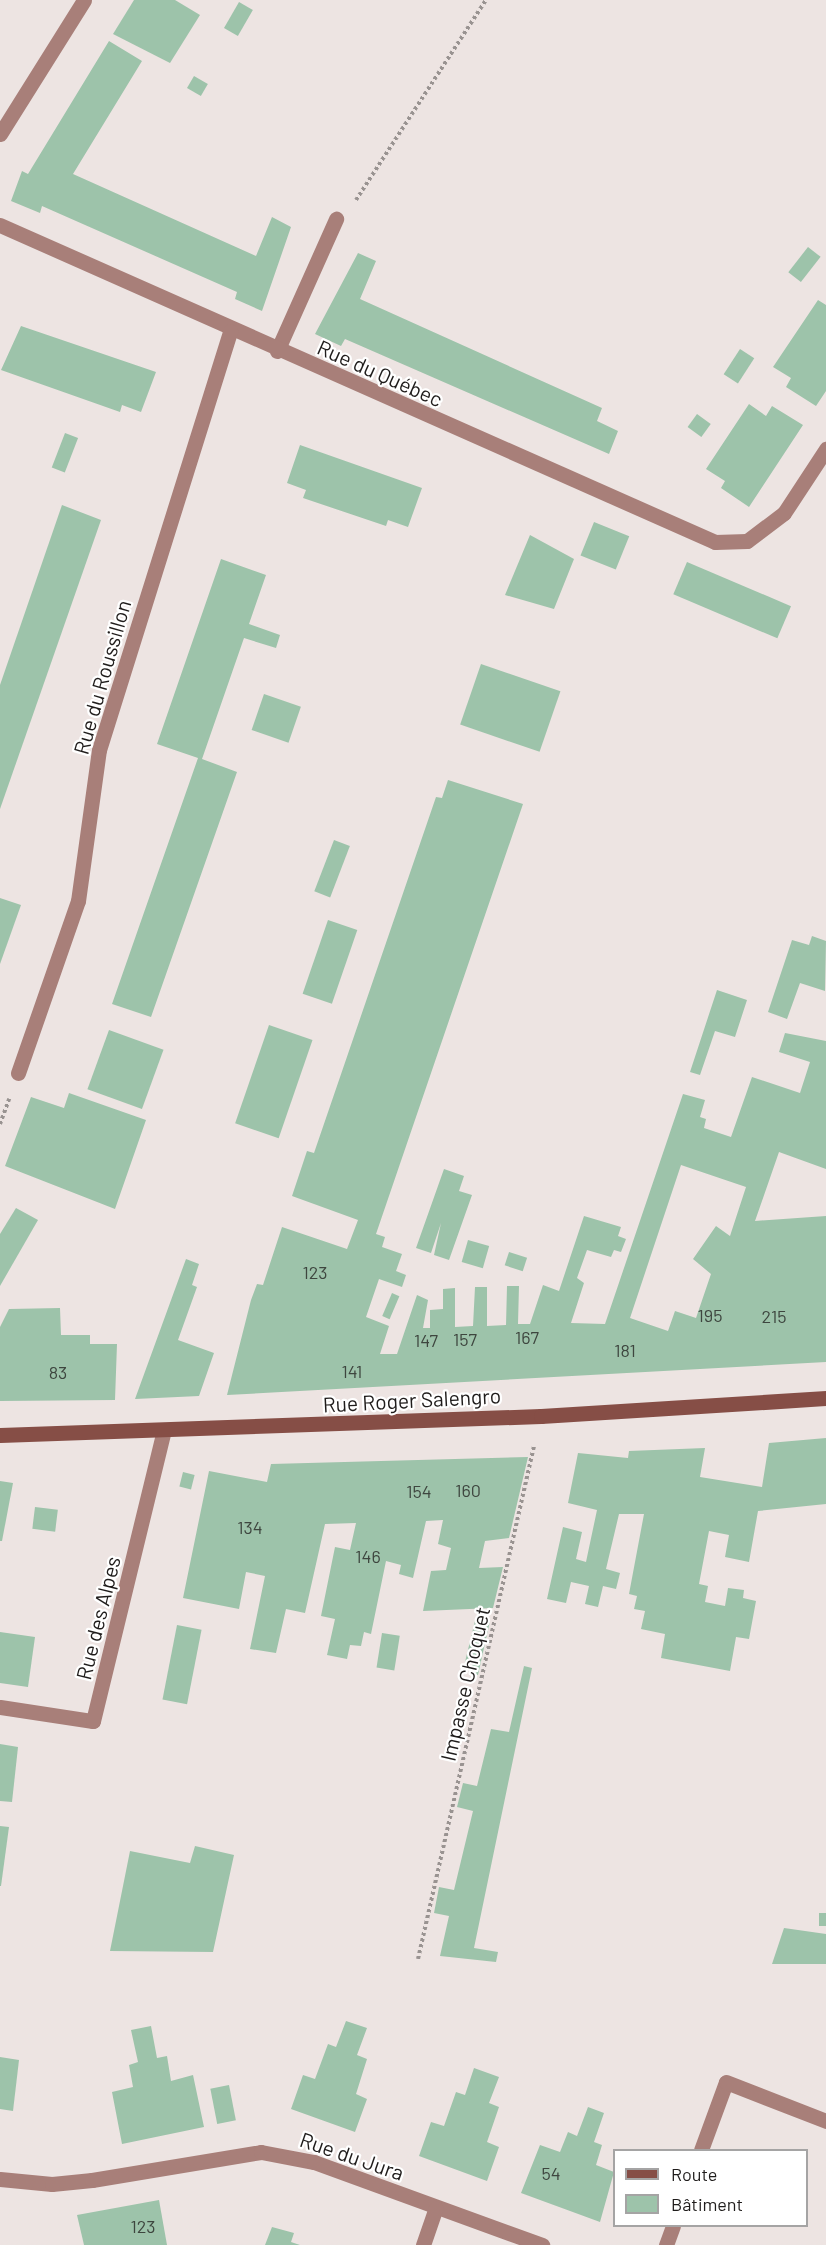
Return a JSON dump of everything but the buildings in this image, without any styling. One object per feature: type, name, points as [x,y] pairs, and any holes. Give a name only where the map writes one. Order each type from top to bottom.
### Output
[{"type":"main road","name":"Rue Roger Salengro","points":[[0,1435],[163,1432],[541,1416],[826,1398]]},
{"type":"street","points":[[0,134],[84,0]]},
{"type":"street","points":[[277,351],[336,219]]},
{"type":"street","name":"Rue du Québec","points":[[0,225],[230,331],[715,542],[747,541],[784,513],[826,449]]},
{"type":"street","name":"Rue du Roussillon","points":[[18,1073],[78,901],[99,750],[230,331]]},
{"type":"street","name":"Rue des Alpes","points":[[0,1707],[93,1721],[163,1432]]},
{"type":"street","points":[[702,2149],[726,2082],[826,2121]]},
{"type":"street","name":"Rue du Jura","points":[[0,2179],[52,2184],[92,2180],[261,2152],[314,2162],[542,2245]]},
{"type":"street","points":[[423,2245],[436,2208]]},
{"type":"street","points":[[666,2245],[673,2227]]},
{"type":"path","points":[[336,219],[365,192],[486,0]]},
{"type":"path","name":"Impasse Choquet","points":[[418,1959],[541,1416]]}]
